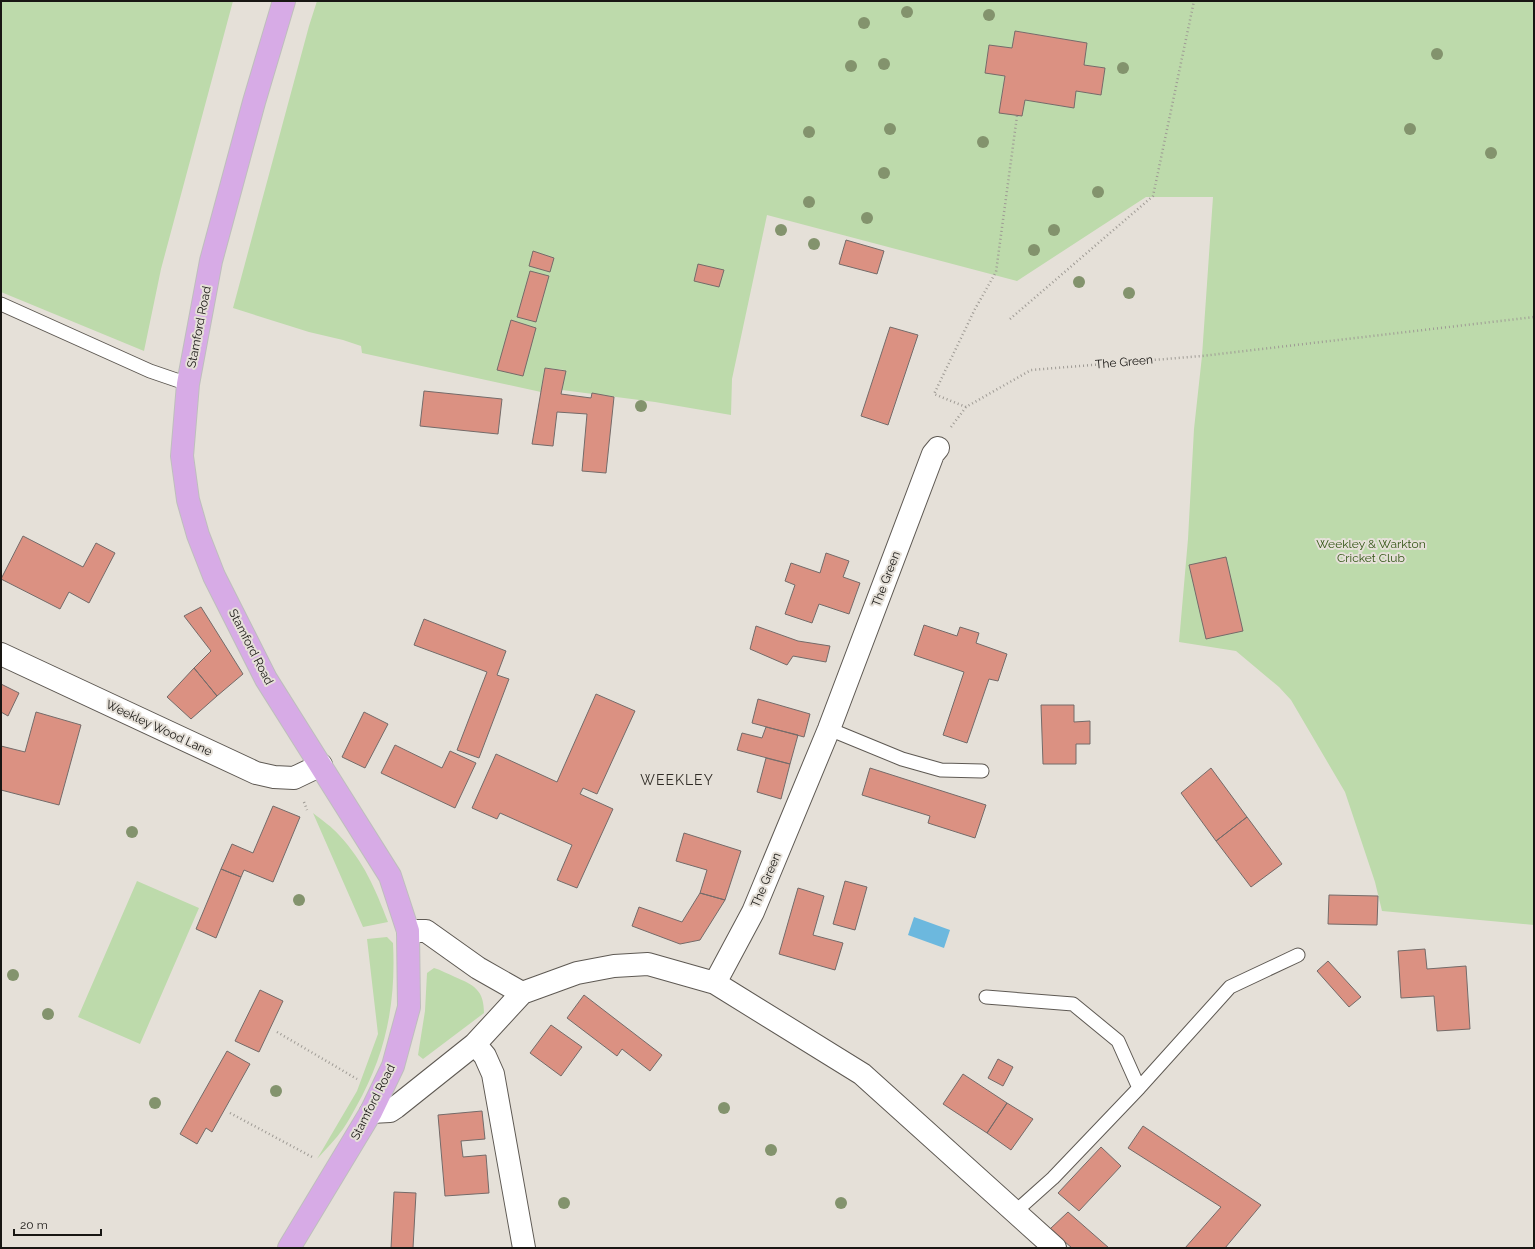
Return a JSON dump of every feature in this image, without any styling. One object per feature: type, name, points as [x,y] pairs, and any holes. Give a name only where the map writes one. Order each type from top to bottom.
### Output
[{"type":"main road","name":"Stamford Road","points":[[284,1],[254,102],[211,261],[188,384],[182,456],[188,500],[198,535],[214,576],[266,679],[390,876],[408,931],[409,1007],[393,1066],[371,1112],[289,1248]]},
{"type":"street","name":"The Green","points":[[715,983],[753,912],[829,729],[933,454],[938,448]]},
{"type":"street","name":"Weekley Wood Lane","points":[[1,654],[256,773],[274,777],[294,778],[321,765]]},
{"type":"street","points":[[408,931],[426,931],[478,968],[522,993]]},
{"type":"street","points":[[371,1112],[390,1111],[475,1044],[522,993],[577,973],[614,966],[648,964],[715,983],[862,1074],[1055,1248]]},
{"type":"street","points":[[475,1044],[485,1056],[493,1074],[524,1248]]},
{"type":"lane","points":[[1,304],[150,371],[188,384]]},
{"type":"lane","points":[[829,729],[902,759],[940,770],[982,771]]},
{"type":"lane","points":[[1014,1212],[1053,1178],[1139,1088],[1230,987],[1298,955]]},
{"type":"lane","points":[[986,997],[1074,1004],[1118,1041],[1139,1088]]},
{"type":"path","points":[[1010,319],[1153,196],[1194,1]]},
{"type":"path","points":[[966,407],[934,394],[975,309],[996,272],[1017,116]]},
{"type":"path","name":"The Green","points":[[938,448],[940,442],[966,407],[1031,370],[1202,356],[1534,317]]},
{"type":"path","points":[[277,1032],[354,1077]]},
{"type":"path","points":[[230,1113],[314,1158]]},
{"type":"green space","points":[[1,1],[233,1],[161,269],[144,351],[1,292]]},
{"type":"green space","name":"Weekley & Warkton Cricket Club","points":[[317,1],[1534,1],[1534,925],[1382,911],[1375,882],[1345,792],[1291,700],[1279,687],[1236,651],[1179,642],[1188,539],[1194,429],[1202,356],[1213,197],[1146,197],[1017,281],[767,215],[732,379],[731,415],[655,402],[562,390],[565,370],[545,368],[541,392],[362,353],[361,346],[309,332],[233,308]],"holes":[[[1016,31],[1087,43],[1084,65],[1105,68],[1101,95],[1076,91],[1074,108],[1025,100],[1022,116],[999,112],[1005,76],[985,72],[989,45],[1012,48]]]},
{"type":"green space","points":[[313,813],[336,832],[348,845],[362,865],[388,922],[363,927]]},
{"type":"green space","points":[[137,881],[199,908],[140,1044],[78,1017]]},
{"type":"green space","points":[[387,937],[393,943],[394,965],[391,1008],[382,1048],[375,1068],[348,1121],[317,1159],[357,1091],[378,1034],[367,939]]},
{"type":"green space","points":[[434,968],[468,983],[477,989],[484,1005],[484,1013],[423,1059],[418,1055],[425,1011],[427,973]]},
{"type":"water","points":[[914,917],[950,930],[944,948],[908,935]]},
{"type":"building","points":[[1015,31],[1087,43],[1084,65],[1105,68],[1101,95],[1076,91],[1074,108],[1025,100],[1022,116],[999,113],[1005,76],[985,73],[989,45],[1012,48]]},
{"type":"building","points":[[846,240],[884,251],[877,274],[839,264]]},
{"type":"building","points":[[533,251],[554,258],[550,272],[529,266]]},
{"type":"building","points":[[698,264],[724,270],[719,287],[694,281]]},
{"type":"building","points":[[530,271],[549,276],[536,322],[517,317]]},
{"type":"building","points":[[511,320],[536,328],[523,376],[497,370]]},
{"type":"building","points":[[890,327],[918,335],[888,425],[861,416]]},
{"type":"building","points":[[545,368],[566,371],[561,394],[591,398],[592,393],[614,397],[606,473],[582,471],[587,414],[557,412],[553,446],[532,444]]},
{"type":"building","points":[[424,391],[502,399],[498,434],[420,426]]},
{"type":"building","points":[[23,536],[83,567],[96,543],[115,553],[89,603],[69,592],[60,609],[1,579]]},
{"type":"building","points":[[826,553],[849,561],[843,577],[860,583],[849,614],[819,604],[812,623],[785,614],[795,585],[785,581],[791,563],[820,573]]},
{"type":"building","points":[[1226,557],[1243,631],[1206,639],[1189,565]]},
{"type":"building","points":[[201,607],[243,674],[217,696],[194,668],[211,651],[184,616]]},
{"type":"building","points":[[424,619],[506,651],[497,675],[509,679],[479,758],[457,750],[487,672],[414,645]]},
{"type":"building","points":[[924,625],[957,636],[960,627],[979,633],[976,643],[1007,654],[998,681],[989,679],[967,743],[943,735],[964,672],[914,655]]},
{"type":"building","points":[[756,626],[798,641],[830,646],[826,662],[793,656],[787,665],[750,649]]},
{"type":"building","points":[[194,668],[217,696],[191,719],[167,697]]},
{"type":"building","points":[[1,684],[19,693],[8,716],[1,712]]},
{"type":"building","points":[[596,694],[635,711],[597,794],[583,788],[580,794],[613,809],[577,888],[557,880],[572,845],[500,813],[497,819],[472,808],[496,754],[557,782]]},
{"type":"building","points":[[758,699],[810,714],[804,737],[752,723]]},
{"type":"building","points":[[1041,705],[1074,705],[1074,722],[1090,721],[1090,744],[1076,744],[1076,764],[1043,764]]},
{"type":"building","points":[[36,712],[81,725],[59,805],[1,790],[1,746],[25,752]]},
{"type":"building","points":[[364,712],[388,724],[365,768],[342,757]]},
{"type":"building","points":[[766,727],[798,735],[790,764],[737,750],[742,733],[762,738]]},
{"type":"building","points":[[395,745],[442,768],[450,751],[476,763],[455,808],[381,773]]},
{"type":"building","points":[[766,758],[790,764],[781,799],[757,792]]},
{"type":"building","points":[[870,768],[986,805],[975,838],[928,823],[930,816],[862,795]]},
{"type":"building","points":[[1211,768],[1247,817],[1216,841],[1181,793]]},
{"type":"building","points":[[273,806],[300,817],[273,882],[244,870],[241,877],[221,869],[232,844],[253,853]]},
{"type":"building","points":[[1247,817],[1282,864],[1251,887],[1216,841]]},
{"type":"building","points":[[684,833],[741,851],[725,900],[700,893],[707,870],[676,861]]},
{"type":"building","points":[[221,869],[241,877],[216,938],[196,929]]},
{"type":"building","points":[[845,881],[867,887],[855,930],[833,924]]},
{"type":"building","points":[[798,888],[824,896],[813,935],[843,943],[835,970],[779,954]]},
{"type":"building","points":[[700,893],[725,900],[700,940],[680,944],[632,926],[639,907],[682,922]]},
{"type":"building","points":[[1329,895],[1378,896],[1377,925],[1328,924]]},
{"type":"building","points":[[1425,949],[1427,969],[1466,966],[1470,1029],[1437,1031],[1434,996],[1401,998],[1398,951]]},
{"type":"building","points":[[1328,961],[1361,997],[1349,1007],[1317,971]]},
{"type":"building","points":[[260,990],[283,1001],[259,1052],[235,1041]]},
{"type":"building","points":[[584,995],[662,1055],[650,1071],[622,1049],[617,1056],[567,1018]]},
{"type":"building","points":[[551,1025],[582,1047],[561,1076],[530,1053]]},
{"type":"building","points":[[227,1051],[250,1064],[212,1132],[206,1128],[197,1144],[180,1134]]},
{"type":"building","points":[[998,1059],[1013,1067],[1003,1086],[988,1078]]},
{"type":"building","points":[[963,1074],[1007,1103],[987,1133],[943,1104]]},
{"type":"building","points":[[1007,1103],[1033,1119],[1011,1150],[987,1133]]},
{"type":"building","points":[[482,1111],[485,1139],[461,1141],[463,1157],[486,1155],[489,1193],[445,1196],[438,1115]]},
{"type":"building","points":[[1143,1126],[1261,1205],[1225,1248],[1185,1248],[1221,1207],[1128,1148]]},
{"type":"building","points":[[1101,1147],[1121,1166],[1079,1211],[1058,1193]]},
{"type":"building","points":[[394,1192],[416,1193],[413,1248],[391,1248]]},
{"type":"building","points":[[1068,1212],[1109,1248],[1072,1248],[1050,1229]]},
{"type":"district","name":"WEEKLEY","points":[[677,780]]}]
